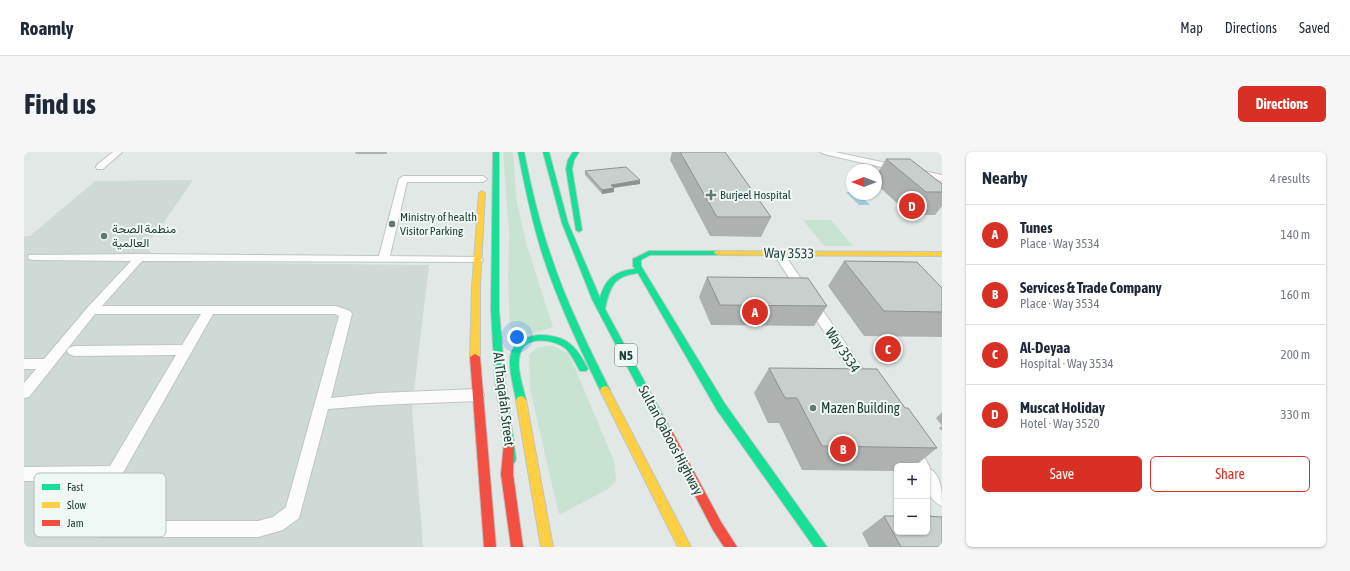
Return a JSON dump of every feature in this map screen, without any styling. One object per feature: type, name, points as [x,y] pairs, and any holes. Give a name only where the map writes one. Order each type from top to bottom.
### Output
[{"type":"main road","name":"Al Thaqafah Street","points":[[496,152],[494,274],[496,332],[509,442],[517,494],[521,509]]},
{"type":"main road","name":"N5","points":[[521,152],[533,212],[571,319],[608,396],[685,547]]},
{"type":"main road","name":"Sultan Qaboos Highway","points":[[546,152],[562,210],[575,249],[601,309],[717,526],[731,547]]},
{"type":"main road","points":[[561,154],[574,154],[583,158]]},
{"type":"main road","points":[[574,154],[568,171],[579,227],[575,249]]},
{"type":"main road","name":"Al Thaqafah Street","points":[[483,176],[475,318],[477,395],[487,488],[490,547]]},
{"type":"main road","name":"Way 3533","points":[[639,271],[637,259],[649,253],[942,254]]},
{"type":"main road","points":[[601,309],[606,286],[612,277],[624,272],[639,271],[720,407],[821,547]]},
{"type":"main road","points":[[547,547],[514,358],[517,349],[525,341],[537,337],[551,338],[564,343],[575,353],[592,383],[608,396]]},
{"type":"main road","points":[[509,442],[507,474],[517,547]]},
{"type":"street","points":[[100,168],[118,152]]},
{"type":"street","points":[[824,152],[942,178]]},
{"type":"street","points":[[384,259],[403,178],[483,176]]},
{"type":"street","name":"Way 3534","points":[[778,253],[873,395]]},
{"type":"street","points":[[33,256],[478,260]]},
{"type":"street","points":[[24,392],[92,310],[140,257]]},
{"type":"street","points":[[92,310],[336,310],[346,314],[293,512],[277,524],[258,529],[166,529]]},
{"type":"street","points":[[69,473],[114,472],[209,310]]},
{"type":"street","points":[[74,351],[186,350]]},
{"type":"street","points":[[24,364],[47,364]]},
{"type":"street","points":[[322,404],[379,399],[477,395]]},
{"type":"street","points":[[904,440],[919,463]]},
{"type":"street","points":[[24,474],[34,474]]},
{"type":"street","points":[[930,480],[942,498]]},
{"type":"shaded area","points":[[193,180],[160,228],[145,246],[160,262],[429,265],[412,409],[423,547],[24,547],[24,236],[30,236],[95,181]]},
{"type":"green space","points":[[503,152],[513,152],[517,203],[527,246],[553,327],[510,341],[508,276],[509,233]]},
{"type":"green space","points":[[803,220],[831,220],[853,246],[824,246]]},
{"type":"green space","points":[[549,346],[555,347],[569,354],[614,461],[616,481],[608,489],[559,515],[530,389],[529,355],[537,348]]},
{"type":"water","points":[[854,200],[865,200],[870,205],[859,205]]},
{"type":"building","points":[[680,152],[725,152],[771,217],[717,217]]},
{"type":"building","points":[[886,159],[910,159],[942,184],[942,192],[926,192]]},
{"type":"building","points":[[626,167],[640,180],[611,185],[614,188],[602,190],[585,171]]},
{"type":"building","points":[[844,261],[917,262],[942,288],[942,312],[884,311]]},
{"type":"building","points":[[707,277],[808,278],[827,306],[720,305]]},
{"type":"building","points":[[769,368],[877,369],[905,408],[908,408],[937,448],[822,446],[797,398],[785,398]]},
{"type":"building","points":[[884,516],[894,516],[894,534]]},
{"type":"building","points":[[930,516],[942,517],[942,547],[901,547],[894,535],[930,535]]},
{"type":"traffic: fast","points":[[496,152],[495,310],[500,380],[511,459]]},
{"type":"traffic: fast","points":[[521,152],[532,204],[547,256],[574,324],[605,390]]},
{"type":"traffic: fast","points":[[546,152],[565,223],[596,299],[668,434]]},
{"type":"traffic: fast","points":[[576,152],[571,160],[569,169],[579,230]]},
{"type":"traffic: fast","points":[[718,253],[649,253],[637,259],[637,266],[721,407],[821,547]]},
{"type":"traffic: fast","points":[[601,309],[605,292],[611,281],[622,274],[639,271]]},
{"type":"traffic: fast","points":[[521,400],[514,359],[518,347],[524,342],[538,338],[547,338],[562,342],[573,351],[583,369]]},
{"type":"traffic: slow","points":[[475,357],[476,287],[482,193]]},
{"type":"traffic: slow","points":[[718,253],[942,254]]},
{"type":"traffic: slow","points":[[605,390],[685,547]]},
{"type":"traffic: slow","points":[[521,400],[547,547]]},
{"type":"traffic: jam","points":[[475,357],[490,547]]},
{"type":"traffic: jam","points":[[668,434],[717,526],[731,547]]},
{"type":"traffic: jam","points":[[509,442],[507,474],[517,547]]},
{"type":"place","name":"Burjeel Hospital","points":[[711,195]]},
{"type":"place","name":"Muscat Holiday","points":[[912,206]]},
{"type":"place","name":"Ministry of health Visitor Parking","points":[[392,224]]},
{"type":"place","name":"منطمة الصحة العالمية","points":[[104,236]]},
{"type":"place","name":"Tunes","points":[[755,312]]},
{"type":"place","name":"Al-Deyaa","points":[[888,349]]},
{"type":"place","name":"Mazen Building","points":[[813,408]]},
{"type":"place","name":"Services & Trade Company","points":[[843,449]]}]
